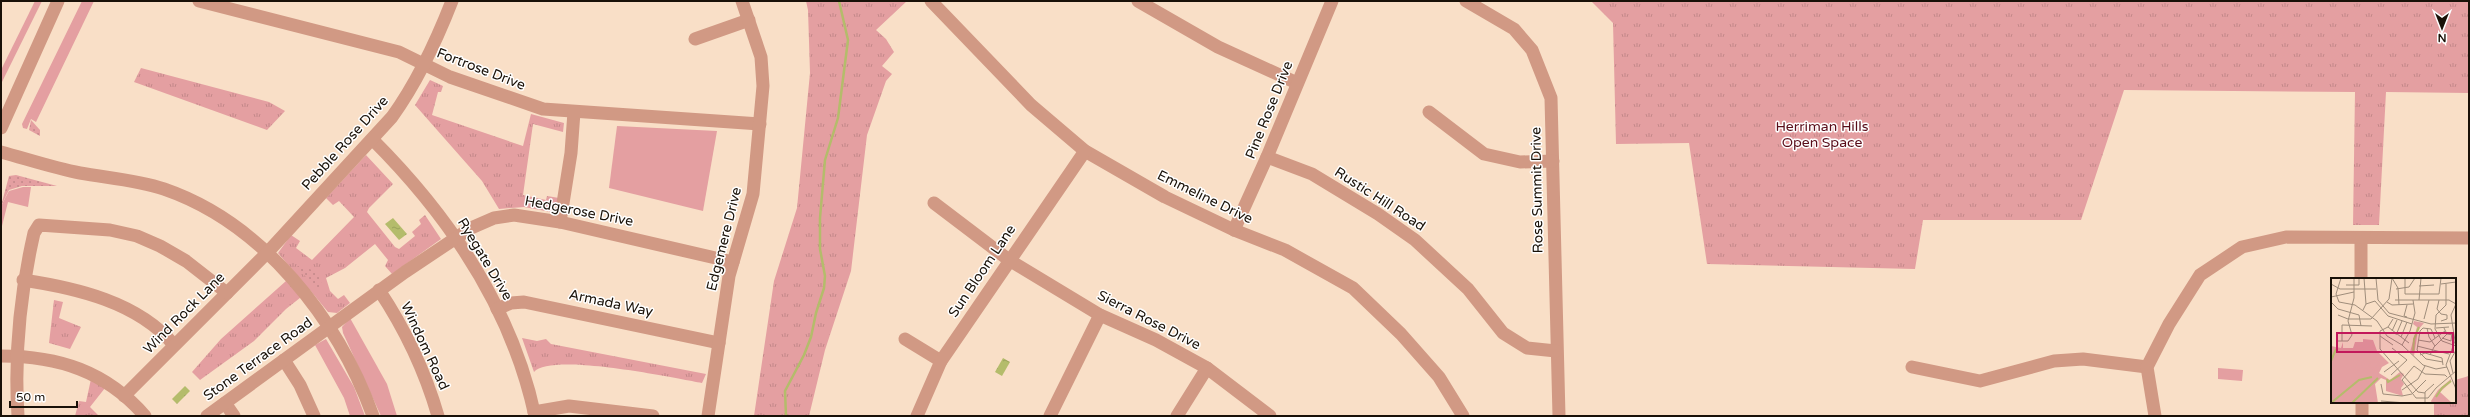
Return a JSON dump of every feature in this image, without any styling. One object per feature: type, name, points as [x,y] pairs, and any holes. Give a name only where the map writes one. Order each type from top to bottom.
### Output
[{"type":"street","points":[[1,128],[58,1]]},
{"type":"street","name":"Fortrose Drive","points":[[199,1],[363,42],[406,55],[450,77],[542,109],[760,124]]},
{"type":"street","name":"Pebble Rose Drive","points":[[267,253],[373,140],[401,105],[425,64],[452,1]]},
{"type":"street","name":"Edgemere Drive","points":[[708,416],[729,276],[753,194],[760,124],[762,67],[742,1]]},
{"type":"street","name":"Emmeline Drive","points":[[931,1],[1031,105],[1085,150],[1165,197],[1234,230],[1285,250],[1353,288],[1401,334],[1439,377],[1463,416]]},
{"type":"street","points":[[1138,1],[1218,47],[1297,83]]},
{"type":"street","name":"Pine Rose Drive","points":[[1234,230],[1268,157],[1297,83],[1332,1]]},
{"type":"street","name":"Rose Summit Drive","points":[[1466,1],[1514,29],[1532,50],[1551,98],[1556,351],[1559,416]]},
{"type":"street","points":[[695,39],[749,20]]},
{"type":"street","points":[[560,222],[571,153],[574,112]]},
{"type":"street","points":[[1429,112],[1484,154],[1520,162],[1553,161]]},
{"type":"street","name":"Ryegate Drive","points":[[373,140],[417,186],[456,238],[476,269],[497,309],[517,356],[534,414]]},
{"type":"street","name":"Sun Bloom Lane","points":[[917,416],[941,361],[1085,150]]},
{"type":"street","points":[[1,152],[78,172],[141,183],[181,195],[218,215],[267,253],[304,293],[329,327],[352,368],[373,416]]},
{"type":"street","name":"Rustic Hill Road","points":[[1268,157],[1312,174],[1378,214],[1415,240],[1468,290],[1503,333],[1527,348],[1556,351]]},
{"type":"street","name":"Sierra Rose Drive","points":[[934,203],[1009,260],[1100,315],[1156,340],[1207,368],[1270,416]]},
{"type":"street","name":"Hedgerose Drive","points":[[329,327],[379,290],[456,238],[479,224],[507,215],[520,215],[560,222],[733,262]]},
{"type":"street","points":[[18,416],[16,356],[23,280],[34,230],[39,225],[110,230],[137,236],[180,257],[215,282],[226,293]]},
{"type":"street","points":[[2155,416],[2147,366],[2169,324],[2200,275],[2242,247],[2286,237],[2469,238]]},
{"type":"street","points":[[2361,238],[2361,278]]},
{"type":"street","name":"Wind Rock Lane","points":[[124,396],[267,253]]},
{"type":"street","points":[[23,280],[75,289],[104,299],[145,320],[163,333],[174,345]]},
{"type":"street","name":"Windom Road","points":[[379,290],[413,351],[438,416]]},
{"type":"street","name":"Armada Way","points":[[497,309],[511,302],[524,302],[719,342]]},
{"type":"street","points":[[1050,416],[1100,315]]},
{"type":"street","name":"Stone Terrace Road","points":[[207,416],[329,327]]},
{"type":"street","points":[[905,339],[941,361]]},
{"type":"street","points":[[1,356],[48,358],[68,364],[102,380],[124,396],[145,416]]},
{"type":"street","points":[[1912,367],[1980,381],[2054,361],[2083,359],[2147,366]]},
{"type":"street","points":[[284,360],[300,385],[314,416]]},
{"type":"street","points":[[1177,416],[1207,368]]},
{"type":"street","points":[[225,403],[234,416]]},
{"type":"street","points":[[2362,403],[2362,416]]},
{"type":"street","points":[[534,414],[569,406],[653,416]]},
{"type":"green space","points":[[35,1],[42,1],[1,84],[1,70]]},
{"type":"green space","points":[[82,1],[94,1],[36,122],[31,119],[27,129],[23,128],[22,124]]},
{"type":"green space","points":[[806,1],[907,1],[876,30],[886,39],[894,52],[882,66],[892,74],[886,81],[867,135],[851,271],[825,350],[809,416],[754,416],[774,281],[797,208],[810,73],[808,10]]},
{"type":"green space","name":"Herriman Hills Open Space","points":[[1591,1],[2469,1],[2469,93],[2386,92],[2379,225],[2353,225],[2355,92],[2124,90],[2081,220],[1923,220],[1915,269],[1707,264],[1689,143],[1616,144],[1613,23]]},
{"type":"green space","points":[[141,68],[269,102],[285,111],[267,130],[134,82]]},
{"type":"green space","points":[[430,80],[443,86],[441,92],[438,92],[432,115],[523,146],[531,114],[564,123],[563,132],[533,124],[523,195],[546,200],[547,196],[559,198],[551,212],[524,207],[499,209],[482,181],[415,105]]},
{"type":"green space","points":[[31,120],[40,130],[40,136],[29,130]]},
{"type":"green space","points":[[617,126],[717,131],[703,211],[609,188]]},
{"type":"green space","points":[[366,155],[393,184],[369,208],[367,212],[395,247],[399,249],[415,236],[412,232],[421,224],[419,220],[425,215],[441,239],[392,274],[385,266],[388,260],[375,244],[345,268],[326,278],[330,291],[338,299],[344,295],[350,303],[337,313],[328,312],[310,290],[286,309],[254,341],[200,380],[192,372],[221,339],[295,273],[278,253],[291,235],[300,241],[296,248],[312,260],[354,217],[339,201],[333,205],[326,198]]},
{"type":"green space","points":[[16,175],[57,186],[22,186],[9,190],[1,206],[9,176]]},
{"type":"green space","points":[[23,187],[31,187],[28,207],[8,202],[1,230],[1,206],[9,191]]},
{"type":"green space","points":[[297,266],[302,266],[312,270],[316,274],[321,283],[319,293]]},
{"type":"green space","points":[[54,300],[63,302],[59,318],[81,327],[70,349],[49,343]]},
{"type":"green space","points":[[350,318],[387,384],[397,416],[381,416],[343,333],[342,327]]},
{"type":"green space","points":[[522,338],[537,341],[546,339],[551,344],[706,374],[702,383],[641,372],[587,365],[545,367],[534,372]]},
{"type":"green space","points":[[326,339],[354,387],[365,416],[350,416],[344,398],[315,345]]},
{"type":"green space","points":[[2218,368],[2243,370],[2242,381],[2218,379]]},
{"type":"green space","points":[[2469,376],[2469,416],[2434,416],[2434,403],[2456,403],[2456,380]]},
{"type":"green space","points":[[91,379],[105,388],[90,407],[99,416],[75,416],[79,401],[86,402]]},
{"type":"water","points":[[393,218],[407,234],[399,240],[385,224]]},
{"type":"water","points":[[1003,358],[1010,362],[1002,376],[995,372]]},
{"type":"water","points":[[185,386],[190,391],[177,404],[172,399]]},
{"type":"waterway","points":[[786,416],[785,391],[804,355],[811,337],[816,313],[824,288],[825,276],[820,249],[820,218],[825,160],[838,118],[848,40],[839,1]]}]
